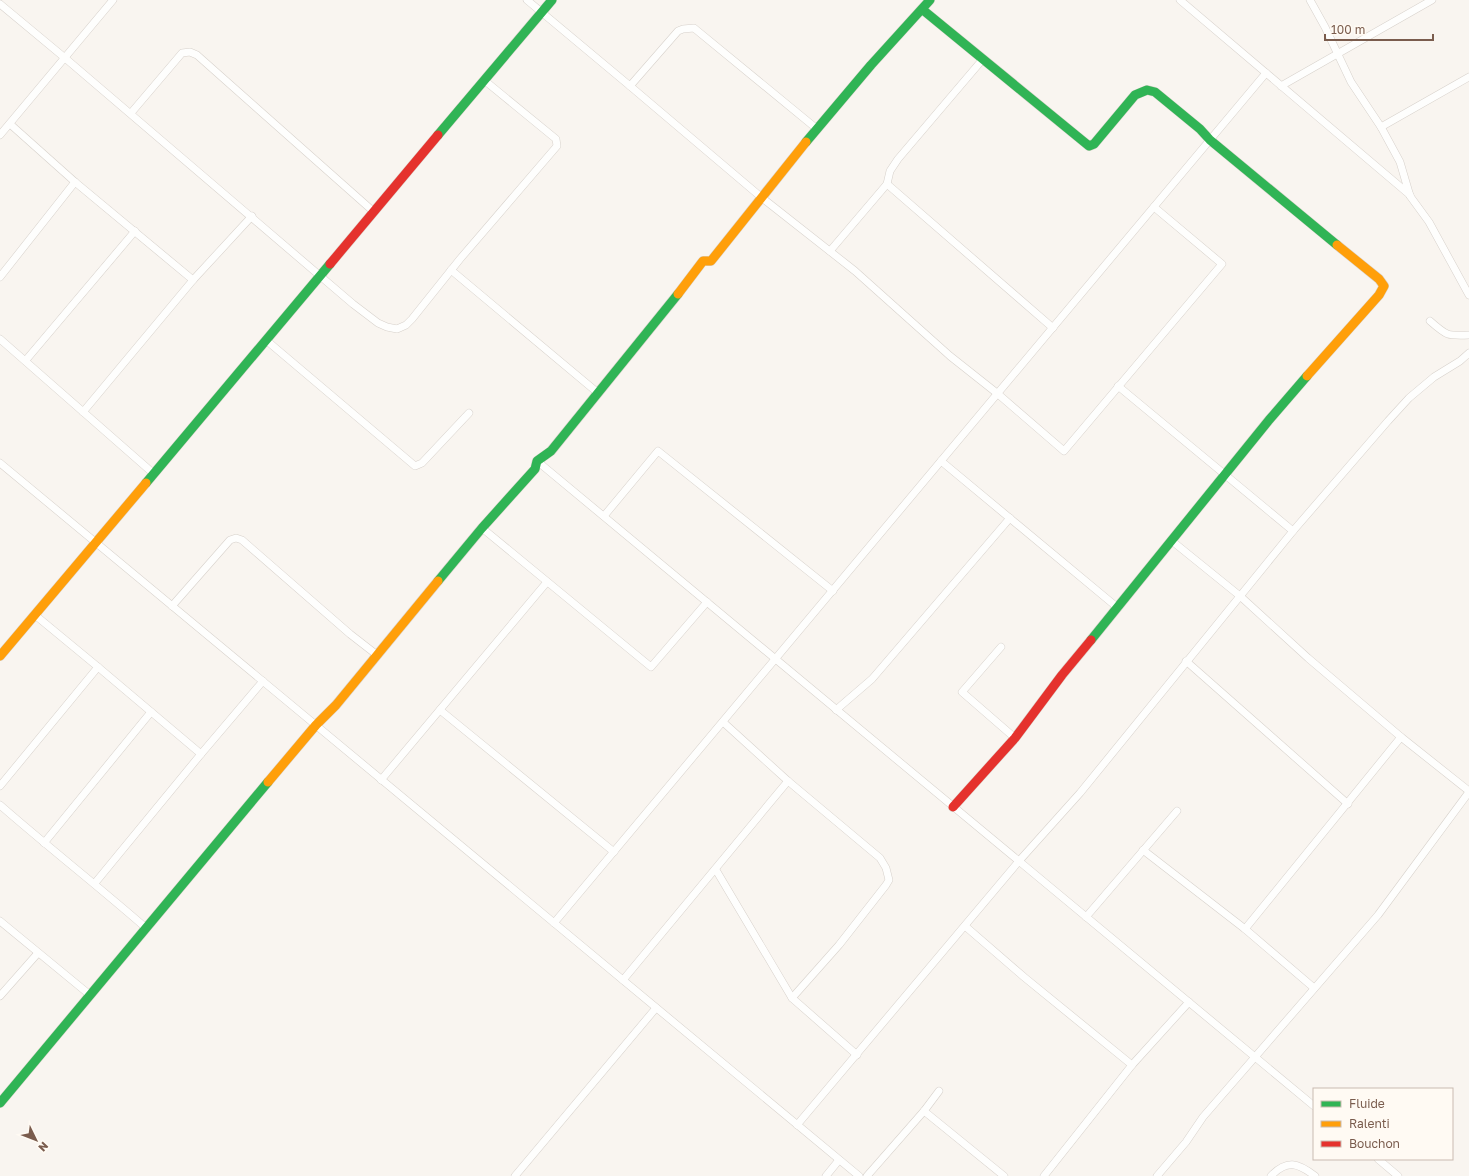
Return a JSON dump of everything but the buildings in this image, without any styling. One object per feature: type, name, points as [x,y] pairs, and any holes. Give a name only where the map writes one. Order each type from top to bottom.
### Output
[{"type":"street","points":[[0,135],[113,0]]},
{"type":"street","points":[[527,0],[761,197],[855,272],[950,356],[998,394],[1064,451],[1222,264],[1154,207]]},
{"type":"street","points":[[0,656],[552,0]]},
{"type":"street","points":[[0,1103],[316,725],[336,705],[378,655],[482,528],[535,470],[537,461],[551,451],[670,305],[703,261],[711,260],[817,129],[871,66],[923,10],[930,0]]},
{"type":"street","points":[[1180,0],[1410,196],[1429,222],[1469,295]]},
{"type":"street","points":[[1310,0],[1328,32],[1337,54],[1352,82],[1381,127],[1400,162],[1410,196]]},
{"type":"street","points":[[1281,86],[1432,0]]},
{"type":"street","points":[[0,5],[131,113],[252,216],[339,293],[378,322],[387,327],[397,329],[406,325],[412,319],[451,270],[557,146],[556,139],[484,80]]},
{"type":"street","points":[[923,10],[1089,146],[1094,144],[1135,95],[1142,90],[1149,89],[1155,92],[1210,140],[1380,279],[1384,286],[1379,295],[1274,414],[1224,474],[1172,541],[1062,675],[1015,738],[953,806]]},
{"type":"street","points":[[630,86],[678,31],[694,28],[817,129]]},
{"type":"street","points":[[131,113],[182,53],[190,52],[197,55],[374,212]]},
{"type":"street","points":[[830,252],[886,184],[890,171],[898,159],[983,59]]},
{"type":"street","points":[[554,923],[1266,73]]},
{"type":"street","points":[[1381,127],[1469,77]]},
{"type":"street","points":[[10,124],[75,182],[193,280]]},
{"type":"street","points":[[0,277],[75,182]]},
{"type":"street","points":[[886,184],[1053,328]]},
{"type":"street","points":[[83,412],[193,280],[252,216]]},
{"type":"street","points":[[26,360],[135,231]]},
{"type":"street","points":[[451,270],[598,393]]},
{"type":"street","points":[[1430,321],[1449,336],[1469,335]]},
{"type":"street","points":[[0,339],[26,360],[154,474]]},
{"type":"street","points":[[266,340],[415,466],[422,463],[468,413]]},
{"type":"street","points":[[797,1125],[1020,861],[1080,793],[1293,531],[1409,398],[1434,377],[1460,361],[1469,353]]},
{"type":"street","points":[[1118,386],[1293,531]]},
{"type":"street","points":[[604,516],[658,451],[833,591]]},
{"type":"street","points":[[537,461],[1313,1105]]},
{"type":"street","points":[[941,462],[1118,608]]},
{"type":"street","points":[[0,463],[858,1176]]},
{"type":"street","points":[[836,710],[872,679],[1010,518]]},
{"type":"street","points":[[482,528],[651,667],[707,602]]},
{"type":"street","points":[[172,606],[230,540],[236,538],[242,540],[350,634],[378,655]]},
{"type":"street","points":[[1157,1176],[1186,1142],[1203,1118],[1378,915],[1469,791],[1401,737],[1308,658],[1240,596],[1172,541]]},
{"type":"street","points":[[381,780],[547,582]]},
{"type":"street","points":[[35,615],[200,754]]},
{"type":"street","points":[[1001,647],[962,692],[1015,738]]},
{"type":"street","points":[[1186,661],[1348,804]]},
{"type":"street","points":[[0,786],[98,667]]},
{"type":"street","points":[[95,883],[200,754],[263,681]]},
{"type":"street","points":[[440,710],[614,852]]},
{"type":"street","points":[[44,843],[151,712]]},
{"type":"street","points":[[723,722],[788,782],[880,858],[886,868],[888,880],[839,945],[792,998]]},
{"type":"street","points":[[1245,929],[1401,737]]},
{"type":"street","points":[[623,980],[788,782]]},
{"type":"street","points":[[0,805],[44,843],[95,883],[146,928]]},
{"type":"street","points":[[1086,917],[1176,811]]},
{"type":"street","points":[[1144,850],[1245,929],[1314,988]]},
{"type":"street","points":[[716,870],[792,998],[857,1055]]},
{"type":"street","points":[[0,920],[90,995]]},
{"type":"street","points":[[965,926],[1024,977],[1132,1065]]},
{"type":"street","points":[[0,996],[38,953]]},
{"type":"street","points":[[1044,1176],[1132,1065],[1189,1002]]},
{"type":"street","points":[[515,1176],[656,1008]]},
{"type":"street","points":[[866,1176],[924,1111],[939,1091]]},
{"type":"street","points":[[924,1111],[1004,1176]]},
{"type":"street","points":[[826,1176],[839,1160]]},
{"type":"street","points":[[1379,1160],[1398,1176]]},
{"type":"street","points":[[1271,1176],[1285,1165],[1294,1164],[1303,1167],[1315,1176]]},
{"type":"traffic: fast","points":[[438,135],[552,0]]},
{"type":"traffic: fast","points":[[806,142],[871,65],[930,0]]},
{"type":"traffic: fast","points":[[923,10],[1089,146],[1094,144],[1135,95],[1147,90],[1155,92],[1200,129],[1210,140],[1337,245]]},
{"type":"traffic: fast","points":[[146,483],[330,264]]},
{"type":"traffic: fast","points":[[438,581],[482,528],[535,469],[537,461],[551,451],[678,294]]},
{"type":"traffic: fast","points":[[1091,640],[1269,420],[1307,376]]},
{"type":"traffic: fast","points":[[0,1103],[268,782]]},
{"type":"traffic: slow","points":[[678,294],[703,261],[711,261],[806,142]]},
{"type":"traffic: slow","points":[[1307,376],[1379,295],[1384,286],[1379,279],[1337,245]]},
{"type":"traffic: slow","points":[[0,656],[146,483]]},
{"type":"traffic: slow","points":[[268,782],[316,725],[336,705],[438,581]]},
{"type":"traffic: jam","points":[[330,264],[438,135]]},
{"type":"traffic: jam","points":[[953,807],[1015,738],[1062,675],[1091,640]]}]
